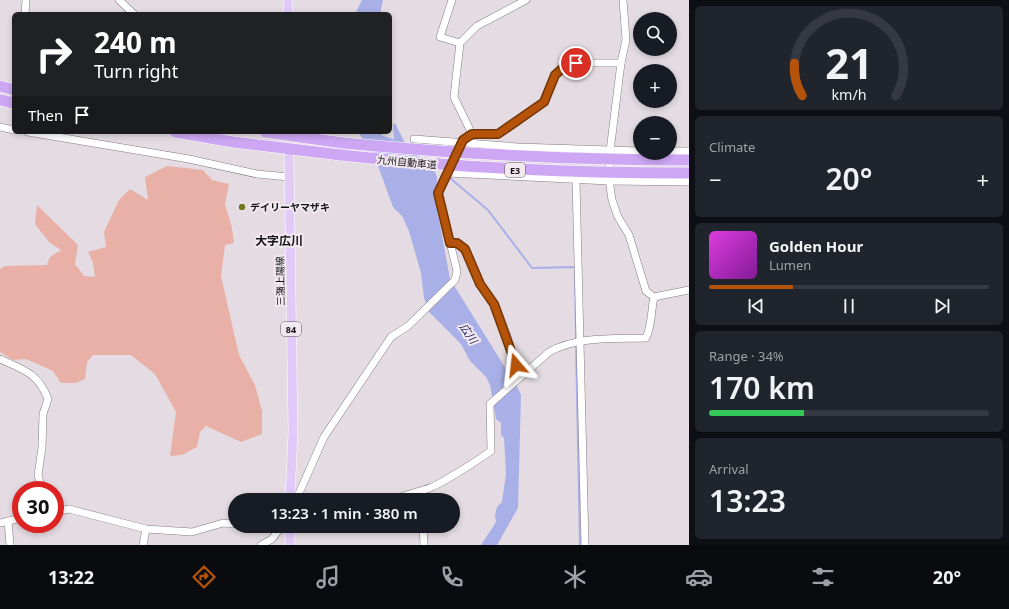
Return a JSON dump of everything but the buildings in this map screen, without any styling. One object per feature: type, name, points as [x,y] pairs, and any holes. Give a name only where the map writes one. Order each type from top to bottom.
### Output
[{"type":"highway","points":[[0,86],[12,89]]},
{"type":"highway","points":[[0,100],[12,103]]},
{"type":"highway","name":"九州自動車道","points":[[187,134],[241,143],[409,163],[580,172],[689,173]]},
{"type":"highway","name":"九州自動車道","points":[[279,134],[343,143],[407,149],[586,159],[689,160]]},
{"type":"main road","points":[[288,0],[288,12]]},
{"type":"main road","name":"三潴上陽線","points":[[289,157],[293,431],[290,493]]},
{"type":"main road","points":[[288,533],[290,545]]},
{"type":"street","points":[[25,12],[26,0]]},
{"type":"street","points":[[119,0],[132,12]]},
{"type":"street","points":[[452,0],[440,37],[460,43]]},
{"type":"street","points":[[472,134],[454,97],[460,43],[477,26],[526,0]]},
{"type":"street","points":[[623,0],[626,40],[621,63],[610,151],[609,181],[618,217],[629,236],[646,291],[654,297],[689,290]]},
{"type":"street","points":[[299,493],[324,437],[390,338],[408,326],[455,280],[457,271],[438,193],[463,140],[472,134],[498,134],[544,102],[555,75],[565,66],[576,63],[621,63]]},
{"type":"street","points":[[0,127],[12,130]]},
{"type":"street","points":[[40,134],[189,159],[257,174],[289,177]]},
{"type":"street","points":[[414,139],[462,143],[633,151]]},
{"type":"street","points":[[677,151],[689,151]]},
{"type":"street","points":[[447,173],[576,180],[689,182]]},
{"type":"street","points":[[576,180],[585,545]]},
{"type":"street","points":[[450,243],[457,243],[465,249],[480,284],[494,304],[519,378]]},
{"type":"street","points":[[414,493],[432,487],[471,465],[491,451],[490,404],[549,352],[559,346],[580,340],[646,338],[649,330],[650,312],[654,297]]},
{"type":"street","points":[[0,359],[34,376],[43,386],[48,400],[43,414],[42,448],[38,475],[40,481]]},
{"type":"street","points":[[64,510],[69,509],[146,529],[192,532],[223,523],[228,523]]},
{"type":"street","points":[[0,523],[12,520]]},
{"type":"street","points":[[8,521],[10,545]]},
{"type":"street","points":[[143,545],[146,529]]},
{"type":"street","points":[[261,545],[279,533]]},
{"type":"street","points":[[423,533],[424,545]]},
{"type":"shaded area","points":[[167,166],[203,170],[212,180],[229,184],[225,204],[232,228],[234,243],[225,245],[221,276],[239,355],[255,385],[262,411],[262,434],[241,442],[206,426],[200,432],[197,447],[182,455],[170,456],[176,412],[155,374],[131,355],[93,355],[87,362],[85,379],[76,383],[61,383],[53,371],[26,359],[13,360],[0,352],[0,269],[5,266],[47,265],[50,257],[61,250],[49,242],[35,224],[37,205],[78,245],[75,264],[84,276],[95,277],[93,263],[88,252],[106,247],[104,232],[119,200],[130,189],[148,200],[145,177]]},
{"type":"water","points":[[362,0],[383,0],[380,12],[356,12]]},
{"type":"water","name":"広川","points":[[393,123],[396,125],[406,145],[433,167],[437,177],[436,203],[450,279],[516,384],[521,395],[518,508],[497,545],[481,545],[496,522],[495,516],[497,507],[502,502],[506,474],[504,438],[501,435],[501,423],[496,419],[490,385],[486,377],[470,361],[461,344],[429,312],[424,298],[421,273],[409,231],[402,216],[393,207],[374,155],[359,134],[382,134],[383,136],[394,139]]},
{"type":"waterway","points":[[447,178],[450,178],[488,210],[532,268],[575,267],[576,340]]},
{"type":"waterway","points":[[576,344],[580,545]]},
{"type":"place","name":"デイリーヤマザキ","points":[[242,207]]},
{"type":"district","name":"大字広川","points":[[279,240]]},
{"type":"route","points":[[516,365],[494,304],[480,284],[470,258],[465,249],[457,243],[450,243],[438,193],[463,140],[472,134],[498,134],[544,102],[555,75],[565,66],[576,63]]}]
